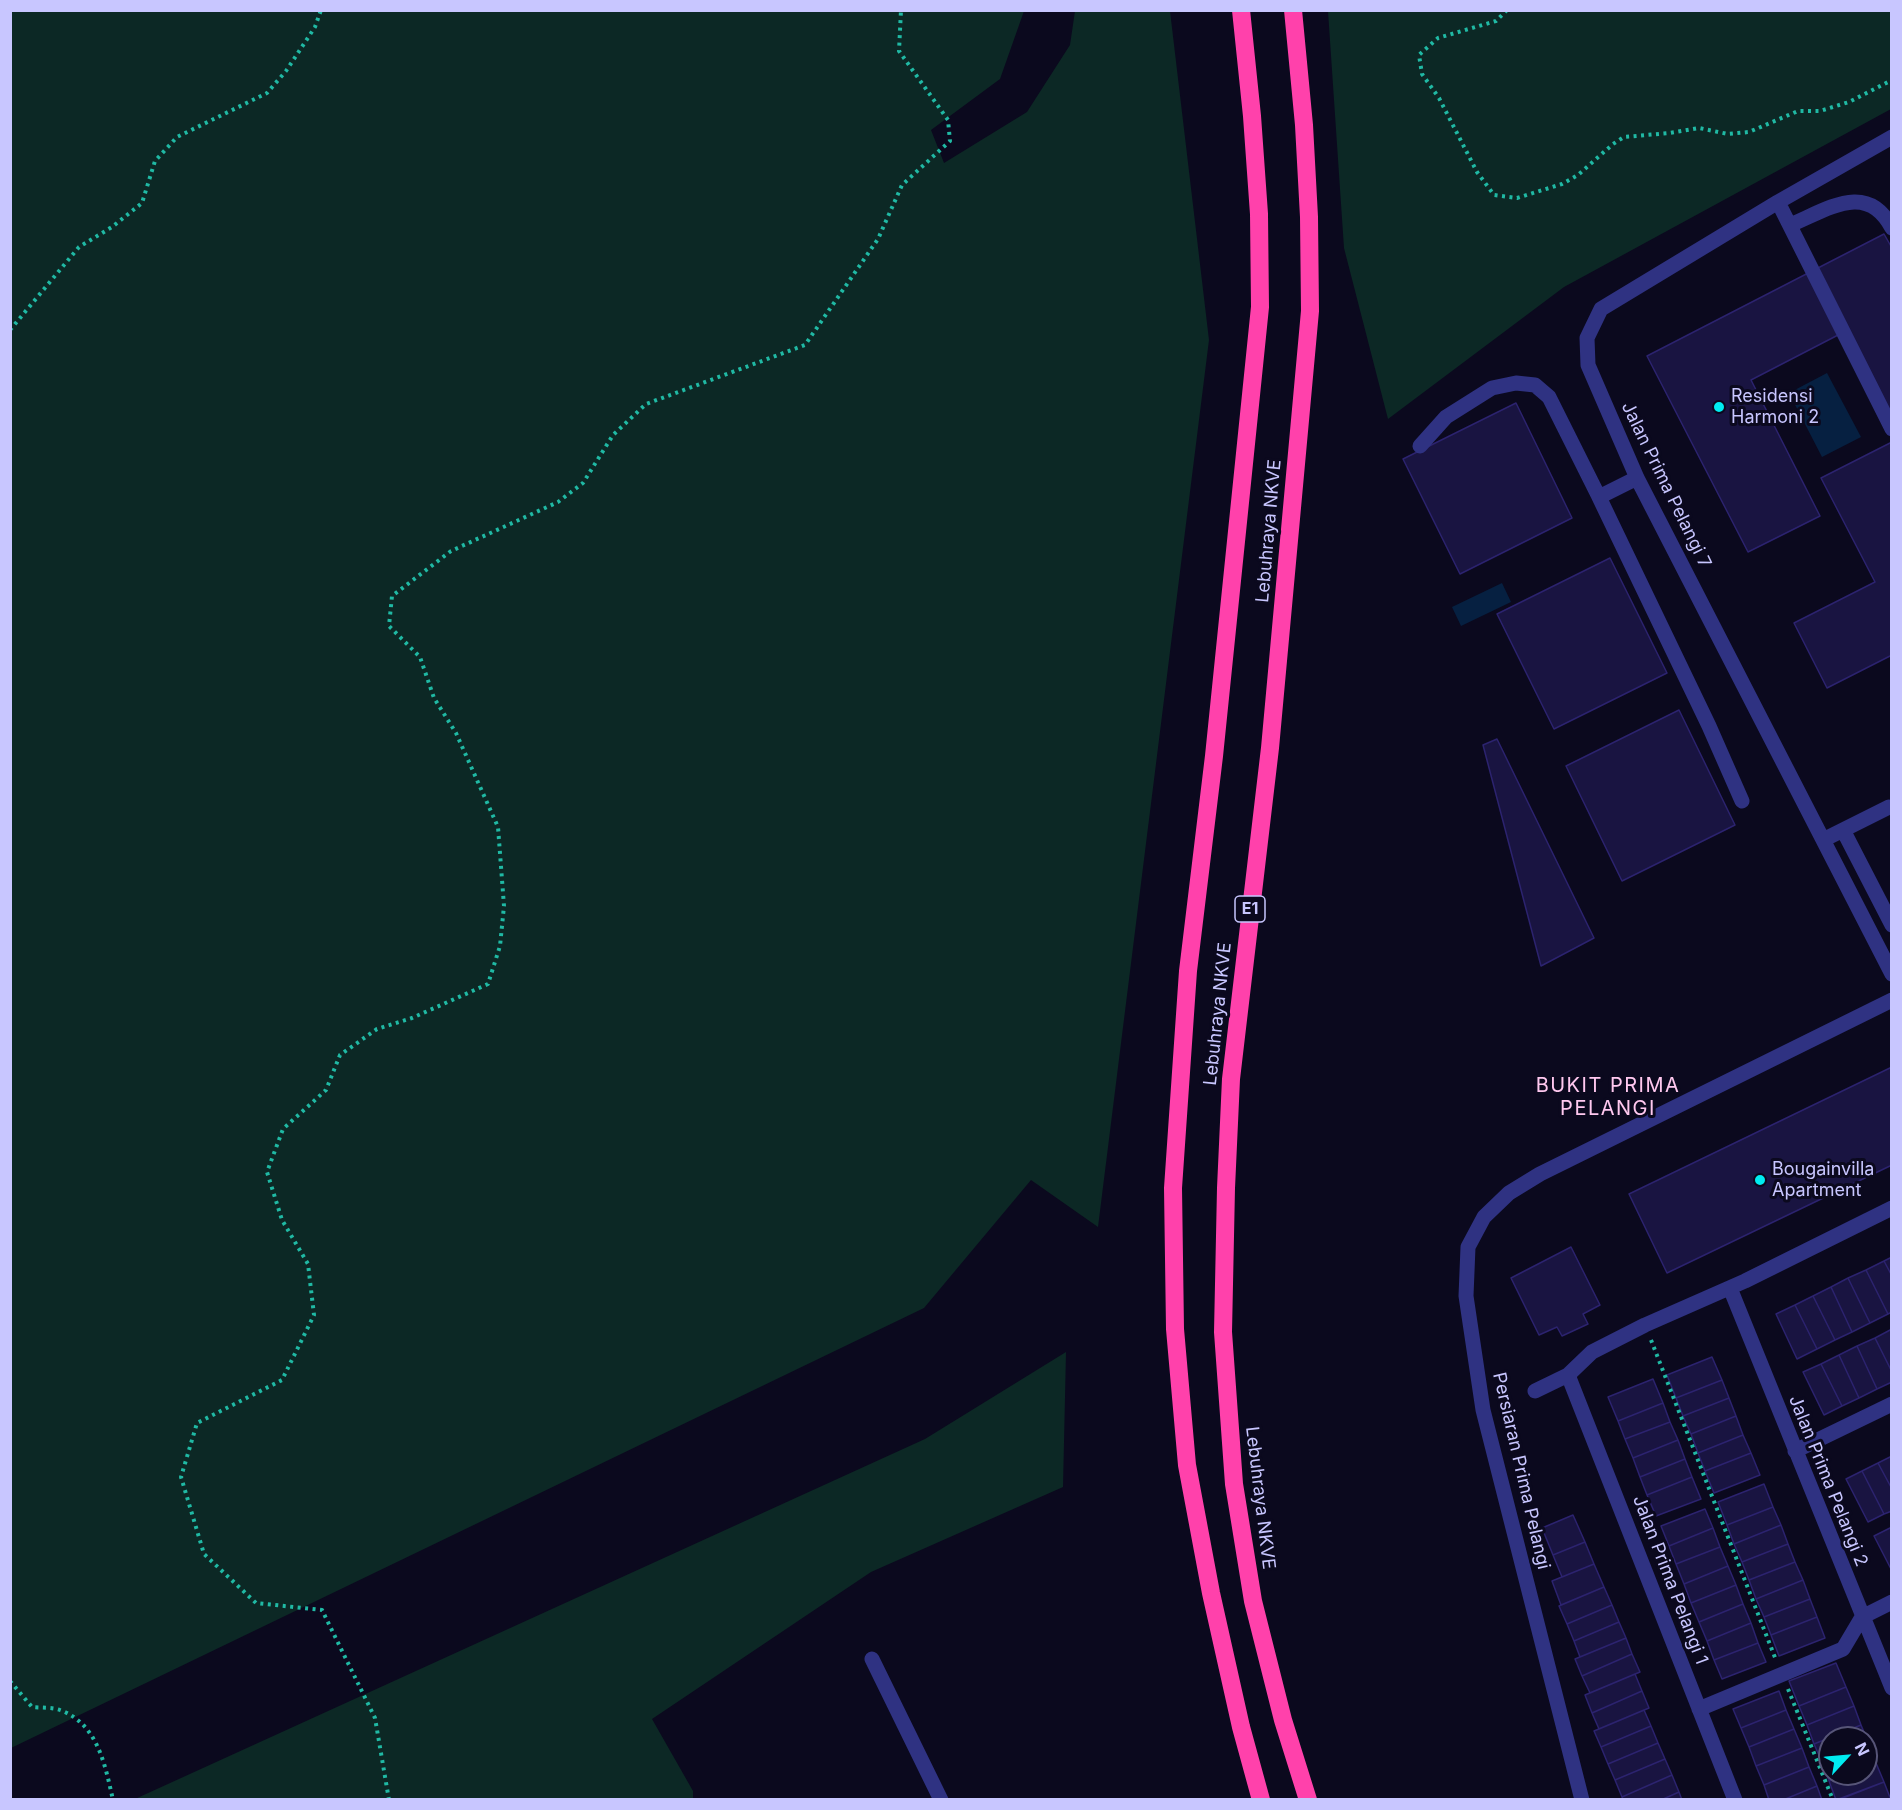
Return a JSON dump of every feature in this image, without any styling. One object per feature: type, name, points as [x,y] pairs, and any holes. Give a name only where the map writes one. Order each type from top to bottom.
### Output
[{"type":"highway","name":"Lebuhraya NKVE","points":[[1241,10],[1259,214],[1260,307],[1215,744],[1188,971],[1173,1188],[1175,1329],[1186,1465],[1211,1593],[1241,1727],[1261,1800]]},
{"type":"highway","name":"Lebuhraya NKVE","points":[[1293,10],[1304,125],[1309,217],[1310,311],[1270,748],[1231,1079],[1223,1332],[1234,1484],[1253,1601],[1283,1720],[1308,1800]]},
{"type":"street","name":"Jalan Prima Pelangi 7","points":[[1892,137],[1778,202],[1601,309],[1587,338],[1588,365],[1637,478],[1892,974]]},
{"type":"street","points":[[1790,225],[1847,202],[1859,200],[1870,204],[1886,218],[1892,228]]},
{"type":"street","points":[[1778,202],[1892,429]]},
{"type":"street","points":[[1420,446],[1446,417],[1492,388],[1516,383],[1535,385],[1549,397],[1709,726],[1742,801]]},
{"type":"street","points":[[1599,497],[1637,478]]},
{"type":"street","points":[[1823,840],[1890,807]]},
{"type":"street","points":[[1843,830],[1892,925]]},
{"type":"street","name":"Persiaran Prima Pelangi","points":[[1582,1800],[1483,1410],[1466,1296],[1468,1247],[1484,1217],[1509,1193],[1540,1174],[1892,1000]]},
{"type":"street","points":[[1535,1391],[1568,1375],[1592,1352],[1645,1325],[1730,1288],[1892,1208]]},
{"type":"street","name":"Jalan Prima Pelangi 2","points":[[1730,1288],[1892,1688]]},
{"type":"street","name":"Jalan Prima Pelangi 1","points":[[1568,1375],[1735,1800]]},
{"type":"street","points":[[1795,1451],[1892,1404]]},
{"type":"street","points":[[1699,1708],[1843,1649],[1862,1617],[1892,1602]]},
{"type":"street","points":[[872,1659],[941,1800]]},
{"type":"path","points":[[10,330],[79,247],[112,227],[142,204],[155,161],[177,137],[267,93],[286,71],[315,27],[321,10]]},
{"type":"path","points":[[389,1800],[375,1718],[322,1610],[256,1603],[204,1554],[182,1477],[197,1423],[282,1380],[314,1315],[308,1264],[282,1220],[267,1172],[283,1129],[326,1090],[340,1055],[349,1048],[377,1029],[412,1018],[488,984],[500,946],[504,906],[498,827],[456,733],[434,698],[420,657],[389,626],[392,596],[451,551],[558,502],[583,483],[613,435],[646,404],[805,345],[879,239],[902,185],[950,141],[948,120],[899,51],[901,10]]},
{"type":"path","points":[[1507,10],[1496,21],[1438,38],[1419,55],[1422,74],[1439,98],[1477,172],[1494,195],[1517,198],[1562,184],[1578,176],[1624,137],[1670,134],[1699,128],[1728,134],[1749,132],[1798,111],[1820,111],[1849,102],[1892,80]]},
{"type":"path","points":[[1645,1325],[1833,1800]]},
{"type":"path","points":[[10,1681],[32,1707],[60,1710],[87,1727],[103,1757],[113,1800]]},
{"type":"green space","points":[[11,10],[1024,11],[1000,79],[931,130],[944,163],[1027,112],[1070,45],[1075,11],[1170,11],[1209,340],[1098,1227],[1031,1180],[924,1308],[11,1748]]},
{"type":"green space","points":[[1328,11],[1891,11],[1891,109],[1564,287],[1388,419],[1344,248]]},
{"type":"green space","points":[[1066,1352],[1063,1487],[871,1572],[652,1719],[693,1791],[693,1799],[135,1799],[925,1439]]},
{"type":"water","points":[[1827,373],[1861,437],[1822,457],[1789,393]]},
{"type":"water","points":[[1502,583],[1511,602],[1461,626],[1452,607]]},
{"type":"building","name":"Residensi Harmoni 2","points":[[1884,234],[1892,248],[1892,434],[1840,334],[1751,380],[1820,516],[1748,552],[1647,356]]},
{"type":"building","points":[[1516,403],[1572,518],[1460,574],[1403,459]]},
{"type":"building","name":"Residensi Harmoni 2","points":[[1892,442],[1892,655],[1827,688],[1794,623],[1875,582],[1821,478]]},
{"type":"building","points":[[1610,558],[1667,673],[1554,729],[1497,614]]},
{"type":"building","points":[[1679,710],[1735,825],[1622,881],[1566,766]]},
{"type":"building","points":[[1497,739],[1594,938],[1541,966],[1483,745]]},
{"type":"building","name":"Bougainvilla Apartment","points":[[1892,1067],[1892,1165],[1667,1273],[1629,1194]]},
{"type":"building","points":[[1571,1247],[1600,1305],[1583,1314],[1588,1324],[1562,1336],[1557,1327],[1539,1335],[1511,1278]]},
{"type":"building","points":[[1892,1257],[1892,1276],[1884,1261]]},
{"type":"building","points":[[1884,1261],[1892,1276],[1892,1312],[1888,1314],[1866,1270]]},
{"type":"building","points":[[1866,1270],[1888,1314],[1870,1323],[1848,1278]]},
{"type":"building","points":[[1848,1278],[1870,1323],[1852,1332],[1831,1287]]},
{"type":"building","points":[[1831,1287],[1852,1332],[1835,1340],[1813,1296]]},
{"type":"building","points":[[1813,1296],[1835,1340],[1817,1349],[1795,1305]]},
{"type":"building","points":[[1795,1305],[1817,1349],[1797,1359],[1776,1314]]},
{"type":"building","points":[[1892,1329],[1892,1372],[1875,1338]]},
{"type":"building","points":[[1875,1338],[1892,1372],[1892,1382],[1877,1389],[1857,1346]]},
{"type":"building","points":[[1857,1346],[1877,1389],[1859,1398],[1839,1355]]},
{"type":"building","points":[[1839,1355],[1859,1398],[1842,1406],[1821,1364]]},
{"type":"building","points":[[1712,1357],[1722,1380],[1676,1398],[1667,1375]]},
{"type":"building","points":[[1821,1364],[1842,1406],[1824,1415],[1803,1372]]},
{"type":"building","points":[[1653,1379],[1663,1403],[1618,1421],[1608,1397]]},
{"type":"building","points":[[1722,1380],[1729,1398],[1683,1416],[1676,1398]]},
{"type":"building","points":[[1729,1398],[1736,1416],[1691,1434],[1683,1416]]},
{"type":"building","points":[[1663,1403],[1670,1422],[1625,1439],[1618,1421]]},
{"type":"building","points":[[1736,1416],[1743,1435],[1698,1453],[1691,1434]]},
{"type":"building","points":[[1670,1422],[1678,1440],[1633,1458],[1625,1439]]},
{"type":"building","points":[[1743,1435],[1751,1453],[1705,1471],[1698,1453]]},
{"type":"building","points":[[1678,1440],[1685,1459],[1640,1477],[1633,1458]]},
{"type":"building","points":[[1751,1453],[1760,1475],[1714,1493],[1705,1471]]},
{"type":"building","points":[[1892,1456],[1892,1489],[1878,1463]]},
{"type":"building","points":[[1685,1459],[1692,1477],[1647,1495],[1640,1477]]},
{"type":"building","points":[[1878,1463],[1892,1489],[1892,1511],[1884,1514],[1862,1471]]},
{"type":"building","points":[[1862,1471],[1884,1514],[1868,1522],[1846,1479]]},
{"type":"building","points":[[1692,1477],[1701,1499],[1656,1516],[1647,1495]]},
{"type":"building","points":[[1764,1484],[1773,1507],[1727,1525],[1718,1502]]},
{"type":"building","points":[[1773,1507],[1781,1525],[1734,1544],[1727,1525]]},
{"type":"building","points":[[1705,1509],[1713,1528],[1669,1546],[1661,1526]]},
{"type":"building","points":[[1573,1515],[1585,1542],[1553,1555],[1542,1528]]},
{"type":"building","points":[[1781,1525],[1788,1544],[1742,1562],[1734,1544]]},
{"type":"building","points":[[1713,1528],[1720,1547],[1676,1564],[1669,1546]]},
{"type":"building","points":[[1890,1528],[1892,1530],[1892,1571],[1874,1536]]},
{"type":"building","points":[[1585,1542],[1594,1564],[1562,1577],[1553,1555]]},
{"type":"building","points":[[1788,1544],[1795,1562],[1749,1580],[1742,1562]]},
{"type":"building","points":[[1720,1547],[1728,1566],[1684,1584],[1676,1564]]},
{"type":"building","points":[[1795,1562],[1803,1580],[1756,1599],[1749,1580]]},
{"type":"building","points":[[1594,1564],[1604,1587],[1561,1605],[1552,1581]]},
{"type":"building","points":[[1728,1566],[1736,1585],[1691,1603],[1684,1584]]},
{"type":"building","points":[[1803,1580],[1810,1599],[1764,1617],[1756,1599]]},
{"type":"building","points":[[1736,1585],[1743,1604],[1699,1622],[1691,1603]]},
{"type":"building","points":[[1604,1587],[1612,1605],[1567,1624],[1559,1606]]},
{"type":"building","points":[[1810,1599],[1817,1617],[1771,1635],[1764,1617]]},
{"type":"building","points":[[1743,1604],[1751,1623],[1707,1641],[1699,1622]]},
{"type":"building","points":[[1612,1605],[1619,1622],[1574,1641],[1567,1624]]},
{"type":"building","points":[[1817,1617],[1825,1638],[1779,1656],[1771,1635]]},
{"type":"building","points":[[1619,1622],[1626,1638],[1580,1657],[1574,1641]]},
{"type":"building","points":[[1751,1623],[1758,1643],[1714,1660],[1707,1641]]},
{"type":"building","points":[[1626,1638],[1632,1654],[1582,1676],[1575,1659]]},
{"type":"building","points":[[1758,1643],[1766,1662],[1722,1679],[1714,1660]]},
{"type":"building","points":[[1632,1654],[1640,1672],[1590,1693],[1582,1676]]},
{"type":"building","points":[[1836,1663],[1846,1687],[1799,1706],[1789,1681]]},
{"type":"building","points":[[1635,1674],[1642,1691],[1592,1713],[1585,1695]]},
{"type":"building","points":[[1846,1687],[1854,1706],[1807,1725],[1799,1706]]},
{"type":"building","points":[[1642,1691],[1649,1708],[1599,1729],[1592,1713]]},
{"type":"building","points":[[1779,1691],[1786,1710],[1741,1728],[1733,1709]]},
{"type":"building","points":[[1854,1706],[1861,1725],[1818,1726],[1818,1742],[1814,1744],[1807,1725]]},
{"type":"building","points":[[1644,1710],[1651,1726],[1601,1747],[1594,1731]]},
{"type":"building","points":[[1786,1710],[1794,1729],[1749,1747],[1741,1728]]},
{"type":"building","points":[[1651,1726],[1658,1743],[1608,1764],[1601,1747]]},
{"type":"building","points":[[1794,1729],[1802,1748],[1756,1766],[1749,1747]]},
{"type":"building","points":[[1658,1743],[1665,1759],[1615,1780],[1608,1764]]},
{"type":"building","points":[[1802,1748],[1809,1767],[1764,1785],[1756,1766]]},
{"type":"building","points":[[1665,1759],[1672,1775],[1622,1797],[1615,1780]]},
{"type":"building","points":[[1809,1767],[1817,1786],[1783,1800],[1769,1800],[1764,1785]]},
{"type":"building","points":[[1878,1768],[1884,1782],[1878,1784]]},
{"type":"building","points":[[1672,1775],[1679,1792],[1661,1800],[1623,1800],[1622,1797]]},
{"type":"building","points":[[1884,1782],[1891,1800],[1838,1800],[1878,1786]]},
{"type":"building","points":[[1817,1786],[1822,1800],[1783,1800]]},
{"type":"building","points":[[1831,1786],[1873,1786],[1836,1800]]},
{"type":"building","points":[[1679,1792],[1682,1800],[1661,1800]]},
{"type":"place","name":"Residensi Harmoni 2","points":[[1719,407]]},
{"type":"place","name":"Bougainvilla Apartment","points":[[1760,1180]]},
{"type":"district","name":"BUKIT PRIMA PELANGI","points":[[1608,1098]]}]
